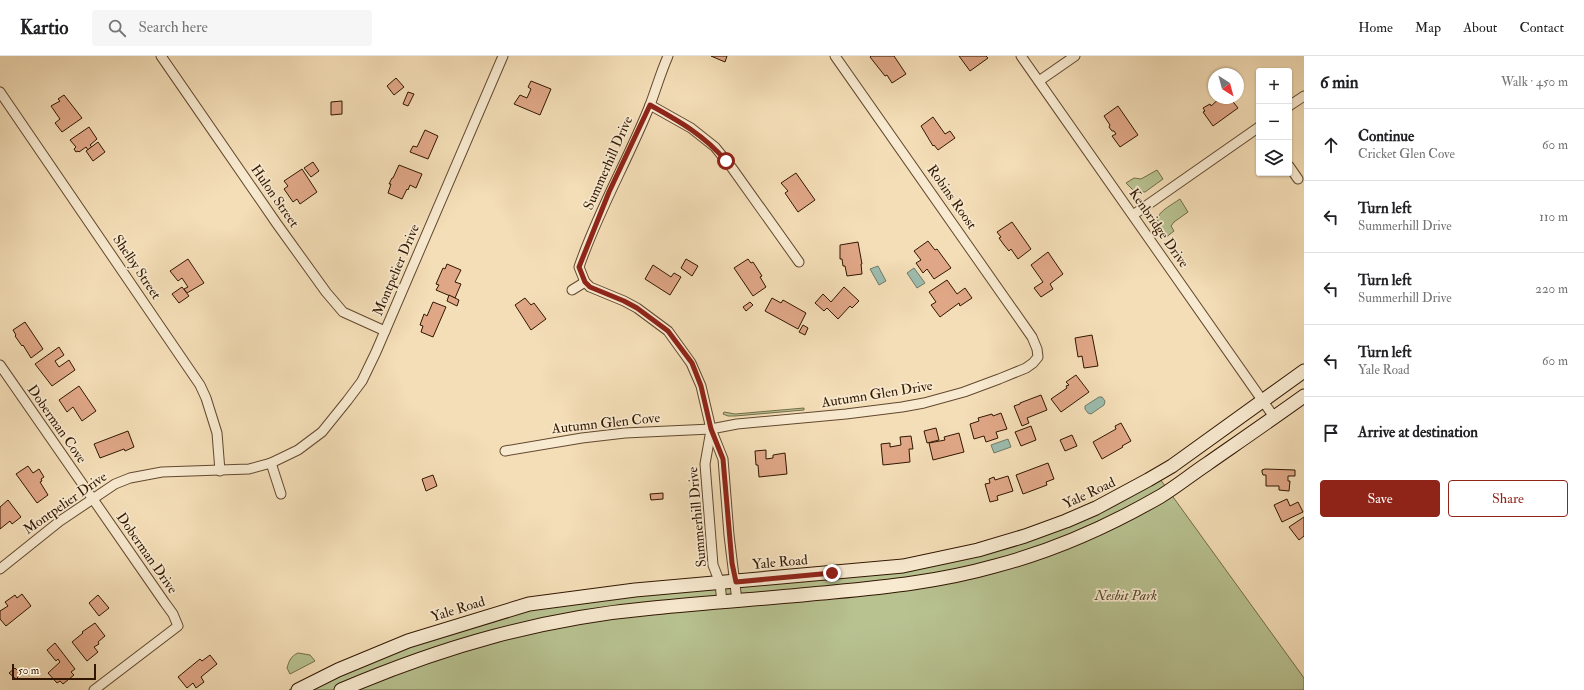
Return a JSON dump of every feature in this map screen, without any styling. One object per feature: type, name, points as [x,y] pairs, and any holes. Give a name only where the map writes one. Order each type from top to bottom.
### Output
[{"type":"main road","name":"Yale Road","points":[[298,690],[338,670],[408,641],[529,604],[635,590],[903,566],[978,550],[1025,536],[1096,508],[1172,466],[1304,371]]},
{"type":"main road","points":[[341,690],[436,653],[531,626],[574,618],[651,608],[890,587],[971,573],[1046,550],[1101,527],[1162,495],[1304,396]]},
{"type":"street","name":"Hulon Street","points":[[161,56],[326,292],[343,312],[385,331]]},
{"type":"street","name":"Montpelier Drive","points":[[0,569],[60,521],[92,498],[115,484],[144,475],[162,472],[249,469],[271,463],[298,450],[322,432],[362,381],[503,56]]},
{"type":"street","name":"Summerhill Drive","points":[[668,56],[660,72],[650,105],[609,192],[579,267],[585,282],[590,287],[637,308],[668,331],[684,352],[695,370],[701,386],[711,429],[723,459],[731,556],[736,582],[737,601]]},
{"type":"street","name":"Robins Roost","points":[[835,56],[1028,332],[1035,343],[1038,357]]},
{"type":"street","name":"Kenbridge Drive","points":[[1021,56],[1274,417]]},
{"type":"street","points":[[1039,81],[1074,56]]},
{"type":"street","name":"Shelby Street","points":[[0,92],[200,385],[206,398],[217,433],[220,471]]},
{"type":"street","points":[[1292,104],[1304,96]]},
{"type":"street","points":[[650,105],[691,128],[714,147],[732,168],[799,262]]},
{"type":"street","points":[[1133,215],[1256,129]]},
{"type":"street","points":[[1292,170],[1298,179]]},
{"type":"street","points":[[572,290],[585,282]]},
{"type":"street","name":"Autumn Glen Drive","points":[[711,429],[737,424],[846,414],[924,402],[964,392],[999,379],[1026,368],[1038,357]]},
{"type":"street","name":"Doberman Cove","points":[[0,365],[92,498]]},
{"type":"street","name":"Summerhill Drive","points":[[711,429],[705,464],[713,565],[720,583],[722,602]]},
{"type":"street","name":"Autumn Glen Cove","points":[[505,451],[582,438],[711,429]]},
{"type":"street","points":[[271,463],[281,494]]},
{"type":"street","name":"Doberman Drive","points":[[92,498],[169,609],[178,626],[94,690]]},
{"type":"green space","points":[[1157,170],[1163,179],[1145,192],[1135,192],[1126,183],[1134,178],[1141,179]]},
{"type":"green space","points":[[1180,199],[1188,212],[1174,222],[1171,226],[1174,231],[1165,238],[1158,224],[1159,215],[1167,207]]},
{"type":"green space","points":[[804,408],[804,410],[735,416],[723,414],[724,412],[735,414]]},
{"type":"green space","name":"Nesbit Park","points":[[1155,472],[1304,678],[1304,690],[289,690],[304,682],[521,605],[924,559],[1007,539],[1089,508]]},
{"type":"green space","points":[[298,653],[310,655],[315,661],[290,674],[287,668],[292,657]]},
{"type":"shaded area","points":[[878,266],[886,281],[879,285],[870,269]]},
{"type":"shaded area","points":[[914,268],[925,283],[917,288],[907,273]]},
{"type":"shaded area","points":[[1099,397],[1102,397],[1105,401],[1104,405],[1091,414],[1088,413],[1085,406]]},
{"type":"shaded area","points":[[1008,439],[1011,447],[994,453],[991,445]]},
{"type":"building","points":[[711,56],[727,56],[725,62]]},
{"type":"building","points":[[894,56],[906,74],[892,83],[887,75],[885,76],[870,57]]},
{"type":"building","points":[[959,56],[986,56],[988,58],[970,71]]},
{"type":"building","points":[[396,78],[404,87],[394,95],[387,86]]},
{"type":"building","points":[[531,81],[551,89],[540,115],[514,104],[520,95],[527,98],[531,89],[528,87]]},
{"type":"building","points":[[408,92],[414,94],[408,106],[403,104]]},
{"type":"building","points":[[64,95],[82,118],[62,132],[55,123],[60,119],[51,106],[60,101],[58,99]]},
{"type":"building","points":[[342,101],[342,114],[331,115],[331,102]]},
{"type":"building","points":[[1210,104],[1211,106],[1213,104],[1235,104],[1238,108],[1213,126],[1203,112],[1205,111],[1203,108]]},
{"type":"building","points":[[1118,106],[1138,135],[1120,147],[1112,136],[1116,134],[1109,127],[1110,125],[1104,116]]},
{"type":"building","points":[[933,117],[945,134],[950,131],[955,138],[938,150],[934,145],[933,146],[921,126]]},
{"type":"building","points":[[89,127],[97,139],[90,145],[92,147],[88,150],[86,147],[79,152],[76,152],[74,149],[76,147],[70,140]]},
{"type":"building","points":[[425,130],[438,136],[428,159],[410,152],[413,146],[417,147]]},
{"type":"building","points":[[98,142],[105,152],[93,161],[86,151]]},
{"type":"building","points":[[313,162],[319,171],[311,177],[304,168]]},
{"type":"building","points":[[399,165],[422,174],[416,188],[410,185],[402,199],[388,193],[391,184],[389,184]]},
{"type":"building","points":[[302,169],[317,192],[300,204],[297,199],[293,202],[284,189],[288,186],[284,181]]},
{"type":"building","points":[[796,173],[815,200],[798,212],[785,193],[788,191],[781,183]]},
{"type":"building","points":[[1012,222],[1031,249],[1018,259],[1011,249],[1009,251],[1004,245],[997,232]]},
{"type":"building","points":[[928,241],[935,250],[937,249],[951,268],[934,279],[927,269],[923,273],[916,263],[921,260],[914,251]]},
{"type":"building","points":[[858,242],[862,264],[862,274],[847,276],[845,266],[843,266],[842,259],[840,259],[840,245]]},
{"type":"building","points":[[1048,252],[1063,274],[1050,284],[1053,289],[1041,297],[1034,288],[1043,282],[1031,265]]},
{"type":"building","points":[[188,259],[204,283],[187,293],[184,289],[188,287],[182,278],[178,281],[170,271]]},
{"type":"building","points":[[686,259],[698,266],[692,276],[681,268]]},
{"type":"building","points":[[748,259],[751,263],[753,262],[762,276],[760,277],[766,287],[753,296],[734,268]]},
{"type":"building","points":[[447,264],[461,270],[455,282],[461,284],[455,298],[436,290],[439,285],[436,284],[443,268],[445,269]]},
{"type":"building","points":[[653,265],[671,277],[674,273],[681,277],[670,295],[645,279]]},
{"type":"building","points":[[947,280],[957,294],[965,288],[972,298],[960,306],[959,303],[940,317],[931,305],[936,302],[929,292]]},
{"type":"building","points":[[182,287],[189,296],[179,303],[172,294]]},
{"type":"building","points":[[844,287],[859,301],[852,308],[850,306],[838,319],[827,308],[824,311],[815,303],[823,294],[831,302]]},
{"type":"building","points":[[449,295],[459,300],[457,306],[447,301]]},
{"type":"building","points":[[525,298],[531,305],[534,303],[546,319],[531,330],[515,305]]},
{"type":"building","points":[[772,298],[781,303],[783,300],[806,313],[798,329],[765,311]]},
{"type":"building","points":[[433,302],[446,307],[433,337],[421,332],[423,326],[420,325],[424,314],[427,316]]},
{"type":"building","points":[[750,302],[753,305],[746,311],[743,307]]},
{"type":"building","points":[[25,322],[43,349],[31,358],[15,336],[16,335],[13,330]]},
{"type":"building","points":[[803,325],[808,328],[805,335],[799,332]]},
{"type":"building","points":[[1092,335],[1098,366],[1084,368],[1082,356],[1078,357],[1075,338]]},
{"type":"building","points":[[59,347],[64,355],[55,361],[59,367],[69,360],[75,370],[52,386],[35,364]]},
{"type":"building","points":[[1076,375],[1089,392],[1061,412],[1051,399],[1067,388],[1066,386],[1069,385],[1066,382]]},
{"type":"building","points":[[79,386],[96,411],[82,421],[73,407],[67,412],[59,400]]},
{"type":"building","points":[[1041,395],[1047,410],[1027,418],[1029,423],[1022,426],[1014,406]]},
{"type":"building","points":[[1001,413],[1007,429],[996,432],[998,438],[986,442],[984,436],[974,439],[970,424],[979,421],[978,418],[992,414],[993,416]]},
{"type":"building","points":[[1121,423],[1131,441],[1102,459],[1093,442],[1116,429],[1115,426]]},
{"type":"building","points":[[1031,426],[1036,440],[1021,446],[1015,432]]},
{"type":"building","points":[[936,428],[939,440],[927,443],[924,431]]},
{"type":"building","points":[[128,431],[134,447],[100,458],[94,444]]},
{"type":"building","points":[[959,433],[964,452],[933,460],[929,443],[945,440],[944,437]]},
{"type":"building","points":[[1072,435],[1077,446],[1065,451],[1060,440]]},
{"type":"building","points":[[911,436],[913,449],[909,449],[910,462],[883,465],[881,444],[890,443],[890,447],[901,445],[900,437]]},
{"type":"building","points":[[766,450],[766,459],[773,458],[773,455],[785,453],[787,474],[759,477],[755,451]]},
{"type":"building","points":[[1048,463],[1054,479],[1046,482],[1047,485],[1023,494],[1016,475]]},
{"type":"building","points":[[28,466],[33,473],[39,469],[44,477],[40,482],[48,495],[37,503],[16,474]]},
{"type":"building","points":[[1262,470],[1295,470],[1295,476],[1288,476],[1288,481],[1290,481],[1289,491],[1279,490],[1279,486],[1266,486],[1266,475],[1263,475],[1262,472]]},
{"type":"building","points":[[433,475],[437,486],[426,491],[422,479]]},
{"type":"building","points":[[1008,476],[1013,491],[997,496],[998,500],[990,502],[985,484],[990,483],[989,479],[994,477],[995,480]]},
{"type":"building","points":[[663,493],[663,499],[651,500],[650,494]]},
{"type":"building","points":[[1287,499],[1290,506],[1298,502],[1303,512],[1282,522],[1274,505]]},
{"type":"building","points":[[8,500],[21,517],[12,524],[10,521],[0,529],[0,507]]},
{"type":"building","points":[[1304,517],[1304,536],[1299,540],[1289,527]]},
{"type":"building","points":[[22,594],[31,606],[6,626],[0,619],[0,611],[8,606],[5,602],[15,595],[17,598]]},
{"type":"building","points":[[98,595],[109,608],[99,616],[89,603]]},
{"type":"building","points":[[95,623],[105,636],[98,642],[99,644],[94,647],[98,652],[87,661],[72,642],[83,633],[82,632]]},
{"type":"building","points":[[55,643],[75,669],[71,672],[74,675],[63,684],[60,681],[57,683],[48,673],[60,662],[58,659],[56,661],[47,650]]},
{"type":"building","points":[[210,655],[217,664],[201,677],[204,682],[196,688],[193,683],[187,688],[178,677],[200,659],[202,661]]},
{"type":"building","points":[[15,668],[21,674],[16,679],[9,673]]},
{"type":"route","points":[[726,161],[714,147],[691,128],[650,105],[609,192],[579,267],[585,282],[590,287],[637,308],[668,331],[692,363],[701,386],[711,429],[723,459],[729,535],[736,582],[832,573]]}]
